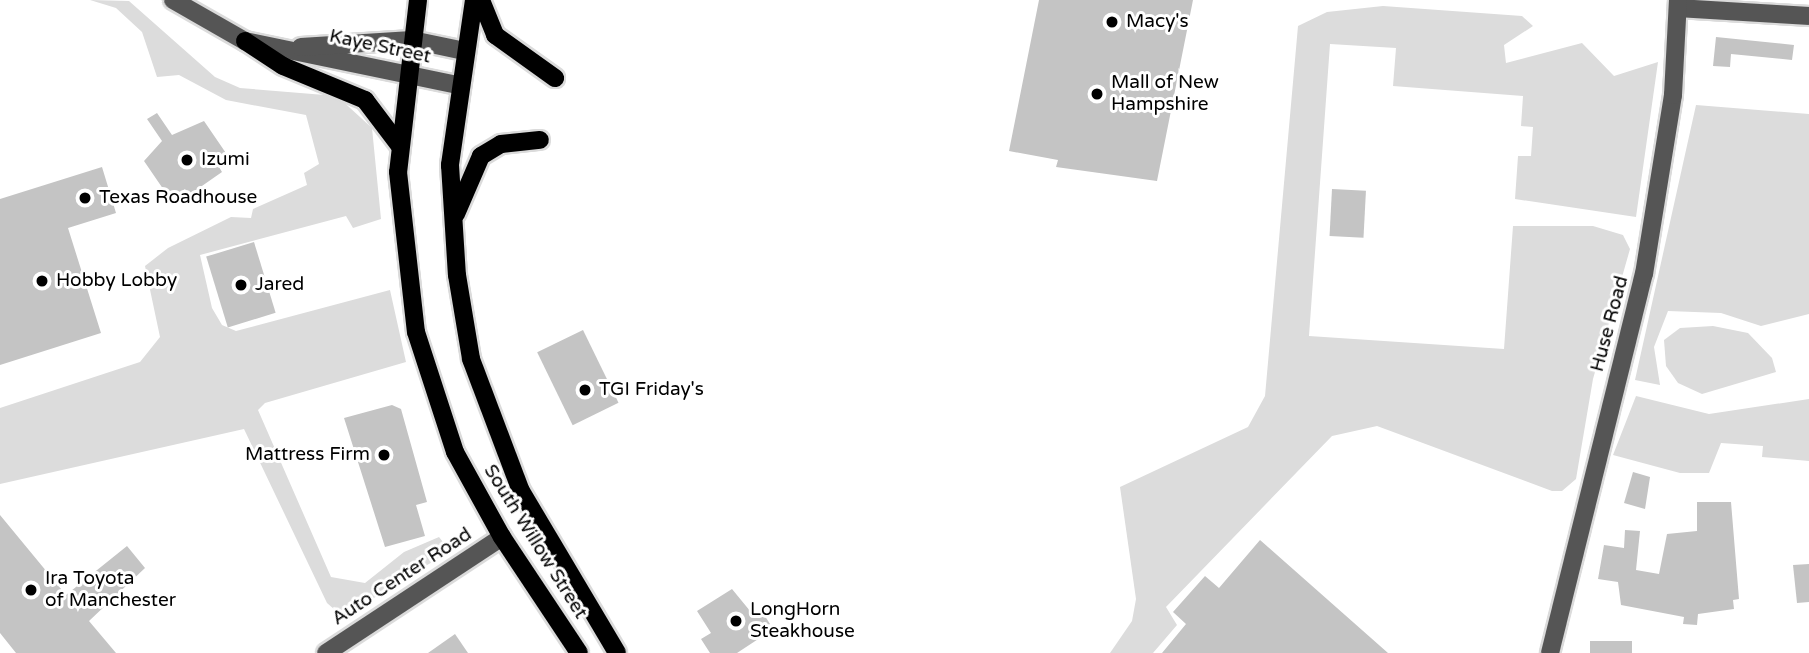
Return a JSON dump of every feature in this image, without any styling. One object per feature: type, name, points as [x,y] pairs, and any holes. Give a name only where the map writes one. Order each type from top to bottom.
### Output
[{"type":"main road","name":"South Willow Street","points":[[418,0],[400,145],[403,249],[416,332],[456,452],[502,537],[579,653]]},
{"type":"main road","name":"South Willow Street","points":[[474,0],[458,85],[452,227],[463,321],[494,428],[556,556],[617,653]]},
{"type":"main road","points":[[481,0],[495,35],[555,78]]},
{"type":"main road","points":[[245,41],[283,66],[365,100],[400,145]]},
{"type":"main road","points":[[452,227],[481,156],[501,144],[540,140]]},
{"type":"street","name":"Kaye Street","points":[[173,0],[245,41],[294,48],[458,85]]},
{"type":"street","points":[[1678,4],[1809,16]]},
{"type":"street","name":"Huse Road","points":[[1550,653],[1644,274],[1670,122],[1678,4]]},
{"type":"street","name":"Kaye Street","points":[[294,48],[412,40],[464,51]]},
{"type":"street","name":"Auto Center Road","points":[[326,653],[502,537]]},
{"type":"shaded area","points":[[90,0],[129,1],[215,77],[240,88],[337,96],[372,128],[381,219],[353,228],[346,216],[200,255],[212,308],[222,325],[236,331],[390,290],[406,362],[265,403],[258,410],[331,577],[365,583],[404,552],[439,537],[450,551],[343,617],[327,603],[244,429],[0,484],[0,408],[140,362],[160,337],[145,266],[168,248],[231,217],[251,218],[253,209],[307,185],[304,173],[319,164],[306,115],[226,100],[179,75],[157,77],[142,32],[116,8]]},
{"type":"shaded area","points":[[1383,6],[1522,16],[1533,26],[1504,45],[1506,63],[1582,43],[1614,76],[1658,62],[1636,217],[1515,199],[1518,156],[1531,156],[1533,127],[1521,126],[1523,96],[1393,86],[1396,48],[1330,44],[1309,336],[1504,349],[1513,226],[1593,226],[1623,235],[1630,249],[1593,379],[1576,479],[1562,491],[1552,491],[1377,426],[1332,436],[1166,607],[1177,625],[1153,653],[1110,653],[1132,621],[1136,599],[1120,487],[1248,427],[1265,396],[1298,26],[1327,12]]},
{"type":"shaded area","points":[[1696,105],[1809,114],[1809,314],[1761,326],[1721,313],[1668,311],[1654,347],[1660,385],[1635,380]]},
{"type":"shaded area","points":[[1713,326],[1748,333],[1772,358],[1776,372],[1702,394],[1678,383],[1666,366],[1664,340],[1680,328]]},
{"type":"shaded area","points":[[1636,396],[1709,414],[1809,399],[1809,461],[1762,457],[1763,446],[1721,443],[1709,473],[1680,473],[1613,455]]},
{"type":"building","name":"Mall of New Hampshire","points":[[1039,0],[1193,0],[1157,181],[1056,167],[1058,160],[1009,151]]},
{"type":"building","points":[[1716,37],[1794,45],[1792,60],[1731,54],[1730,67],[1713,66]]},
{"type":"building","name":"Izumi","points":[[157,113],[172,135],[204,121],[230,159],[219,167],[222,172],[189,195],[185,189],[170,199],[144,161],[162,141],[147,119]]},
{"type":"building","name":"Hobby Lobby","points":[[102,167],[116,213],[68,228],[101,333],[0,365],[0,199]]},
{"type":"building","points":[[1332,189],[1366,191],[1363,238],[1330,236]]},
{"type":"building","name":"Jared","points":[[254,242],[276,313],[228,327],[206,257]]},
{"type":"building","name":"TGI Friday's","points":[[583,330],[619,403],[573,425],[537,352]]},
{"type":"building","name":"Mattress Firm","points":[[392,405],[401,409],[427,502],[416,505],[425,536],[385,547],[344,418]]},
{"type":"building","points":[[1633,472],[1650,477],[1645,509],[1624,503]]},
{"type":"building","points":[[1697,502],[1731,502],[1739,599],[1733,600],[1734,609],[1698,614],[1697,625],[1683,624],[1684,617],[1621,605],[1618,582],[1598,579],[1604,545],[1624,548],[1625,530],[1640,531],[1636,570],[1659,574],[1667,534],[1697,531]]},
{"type":"building","name":"Ira Toyota of Manchester","points":[[0,515],[66,595],[127,546],[145,568],[89,621],[116,653],[16,653],[0,633]]},
{"type":"building","points":[[1260,540],[1388,653],[1162,653],[1186,624],[1173,612],[1205,576],[1219,588]]},
{"type":"building","points":[[1809,564],[1809,602],[1797,603],[1793,565]]},
{"type":"building","name":"LongHorn Steakhouse","points":[[732,589],[755,617],[763,613],[770,624],[763,629],[766,634],[737,653],[710,653],[701,639],[711,633],[697,611]]},
{"type":"building","points":[[455,634],[468,653],[428,653]]},
{"type":"building","points":[[1590,641],[1632,641],[1632,653],[1590,653]]},
{"type":"place","name":"Macy's","points":[[1112,22]]},
{"type":"place","name":"Mall of New Hampshire","points":[[1097,94]]},
{"type":"place","name":"Izumi","points":[[187,160]]},
{"type":"place","name":"Texas Roadhouse","points":[[85,198]]},
{"type":"place","name":"Hobby Lobby","points":[[42,281]]},
{"type":"place","name":"Jared","points":[[241,285]]},
{"type":"place","name":"TGI Friday's","points":[[585,390]]},
{"type":"place","name":"Mattress Firm","points":[[384,455]]},
{"type":"place","name":"Ira Toyota of Manchester","points":[[31,590]]},
{"type":"place","name":"LongHorn Steakhouse","points":[[736,621]]}]
